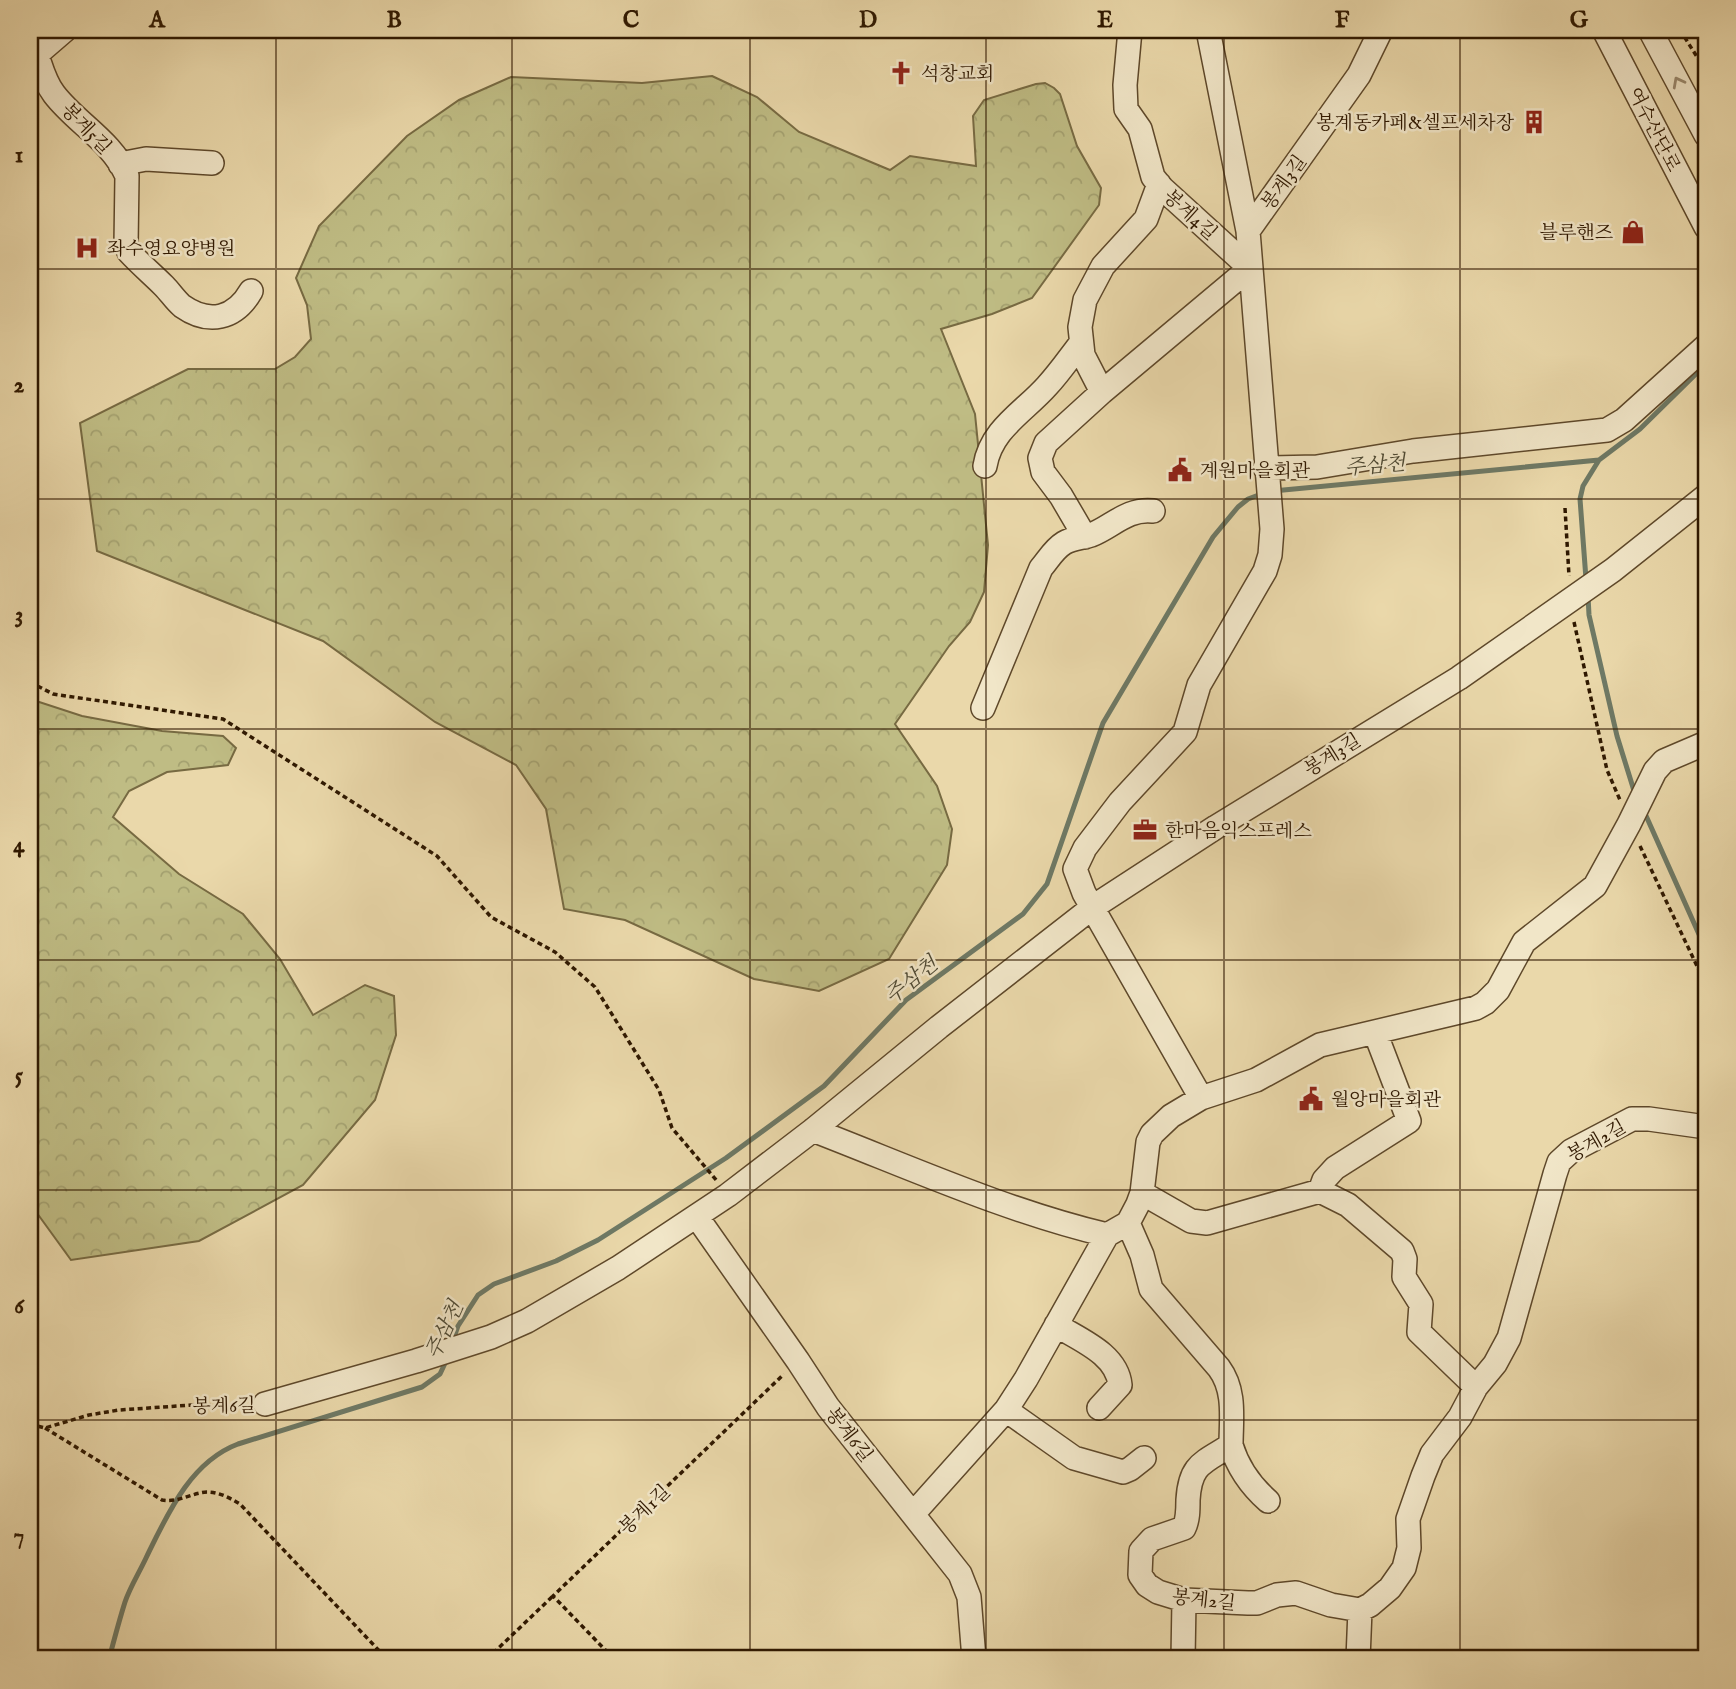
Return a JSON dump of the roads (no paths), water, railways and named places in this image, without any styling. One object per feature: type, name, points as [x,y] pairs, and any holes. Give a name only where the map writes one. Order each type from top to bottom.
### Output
[{"type":"street","name":"봉계5길","points":[[65,30],[33,47],[42,74],[53,93],[86,124],[127,176],[126,245],[129,252],[180,304],[191,311],[222,317],[238,309],[251,291]]},
{"type":"street","name":"봉계4길","points":[[1130,30],[1125,85],[1126,109],[1140,129],[1151,173],[1159,184],[1250,268]]},
{"type":"street","name":"봉계4길","points":[[1208,30],[1248,231]]},
{"type":"street","name":"봉계3길","points":[[1248,231],[1359,75],[1381,30]]},
{"type":"street","name":"여수산단로","points":[[1604,30],[1706,227]]},
{"type":"street","points":[[1650,30],[1706,135]]},
{"type":"street","name":"봉계5길","points":[[120,164],[146,159],[212,163]]},
{"type":"street","points":[[1102,392],[1086,362],[1081,343],[1082,312],[1091,287],[1108,260],[1146,219],[1159,184]]},
{"type":"street","points":[[1201,1098],[1079,884],[1075,869],[1076,863],[1120,802],[1185,732],[1199,685],[1265,571],[1271,548],[1270,513],[1248,231]]},
{"type":"street","points":[[1085,537],[1043,472],[1040,458],[1046,443],[1102,392],[1250,268]]},
{"type":"street","points":[[985,466],[987,453],[998,433],[1047,387],[1081,343]]},
{"type":"street","points":[[1266,472],[1317,467],[1413,451],[1607,430],[1624,420],[1706,346]]},
{"type":"street","name":"봉계3길","points":[[1093,907],[1239,813],[1459,678],[1571,601],[1706,496]]},
{"type":"street","points":[[983,708],[1041,568],[1060,545],[1094,534],[1129,514],[1153,511]]},
{"type":"street","points":[[913,1514],[1006,1410],[1107,1235],[1128,1223],[1142,1193],[1148,1142],[1152,1133],[1171,1116],[1201,1098],[1256,1080],[1320,1045],[1476,1008],[1485,1003],[1498,990],[1524,942],[1595,886],[1631,820],[1650,778],[1664,761],[1706,743]]},
{"type":"street","points":[[697,1217],[813,1130],[1093,907]]},
{"type":"street","points":[[1320,1191],[1327,1176],[1335,1168],[1409,1121],[1375,1031]]},
{"type":"street","name":"봉계2길","points":[[1231,1446],[1194,1472],[1189,1483],[1184,1528],[1152,1539],[1140,1551],[1138,1570],[1147,1585],[1170,1597],[1184,1600],[1257,1603],[1277,1595],[1296,1593],[1331,1605],[1360,1609],[1370,1605],[1390,1588],[1404,1568],[1409,1548],[1408,1519],[1432,1454],[1460,1417],[1476,1387],[1495,1364],[1508,1338],[1555,1174],[1563,1157],[1632,1119],[1706,1127]]},
{"type":"street","points":[[813,1130],[993,1200],[1073,1227],[1107,1235]]},
{"type":"street","points":[[1142,1193],[1199,1223],[1320,1191],[1348,1205],[1402,1251],[1405,1259],[1404,1277],[1421,1304],[1419,1332],[1476,1387]]},
{"type":"street","name":"봉계6길","points":[[265,1404],[463,1347],[510,1329],[575,1294],[697,1217],[828,1407],[950,1559],[965,1584],[971,1609],[974,1659]]},
{"type":"street","points":[[1128,1223],[1142,1255],[1151,1289],[1226,1377],[1231,1395],[1231,1446],[1246,1477],[1268,1501]]},
{"type":"street","points":[[1056,1325],[1094,1349],[1117,1370],[1119,1385],[1099,1408]]},
{"type":"street","points":[[1006,1410],[1080,1461],[1123,1472],[1144,1458]]},
{"type":"street","points":[[1183,1659],[1184,1600]]},
{"type":"street","points":[[1357,1659],[1360,1609]]},
{"type":"waterway","name":"주삼천","points":[[1273,491],[1599,460],[1640,429],[1706,364]]},
{"type":"waterway","points":[[1586,579],[1580,499],[1583,486],[1599,460]]},
{"type":"waterway","name":"주삼천","points":[[452,1343],[458,1326],[478,1295],[494,1284],[556,1261],[598,1240],[726,1158],[824,1086],[906,1000],[1023,914],[1047,884],[1103,723],[1213,537],[1238,507],[1248,499],[1264,493]]},
{"type":"waterway","points":[[1588,596],[1589,615],[1617,736],[1635,794]]},
{"type":"waterway","points":[[1643,809],[1706,950]]},
{"type":"waterway","name":"주삼천","points":[[109,1659],[132,1585],[172,1508],[206,1463],[238,1444],[422,1387],[440,1374],[447,1359]]},
{"type":"place","name":"석창교회","points":[[901,73]]},
{"type":"place","name":"봉계동카페&셀프세차장","points":[[1534,122]]},
{"type":"place","name":"블루핸즈","points":[[1633,232]]},
{"type":"place","name":"좌수영요양병원","points":[[87,248]]},
{"type":"place","name":"계원마을회관","points":[[1180,470]]},
{"type":"place","name":"한마음익스프레스","points":[[1145,830]]},
{"type":"place","name":"월앙마을회관","points":[[1311,1099]]}]
